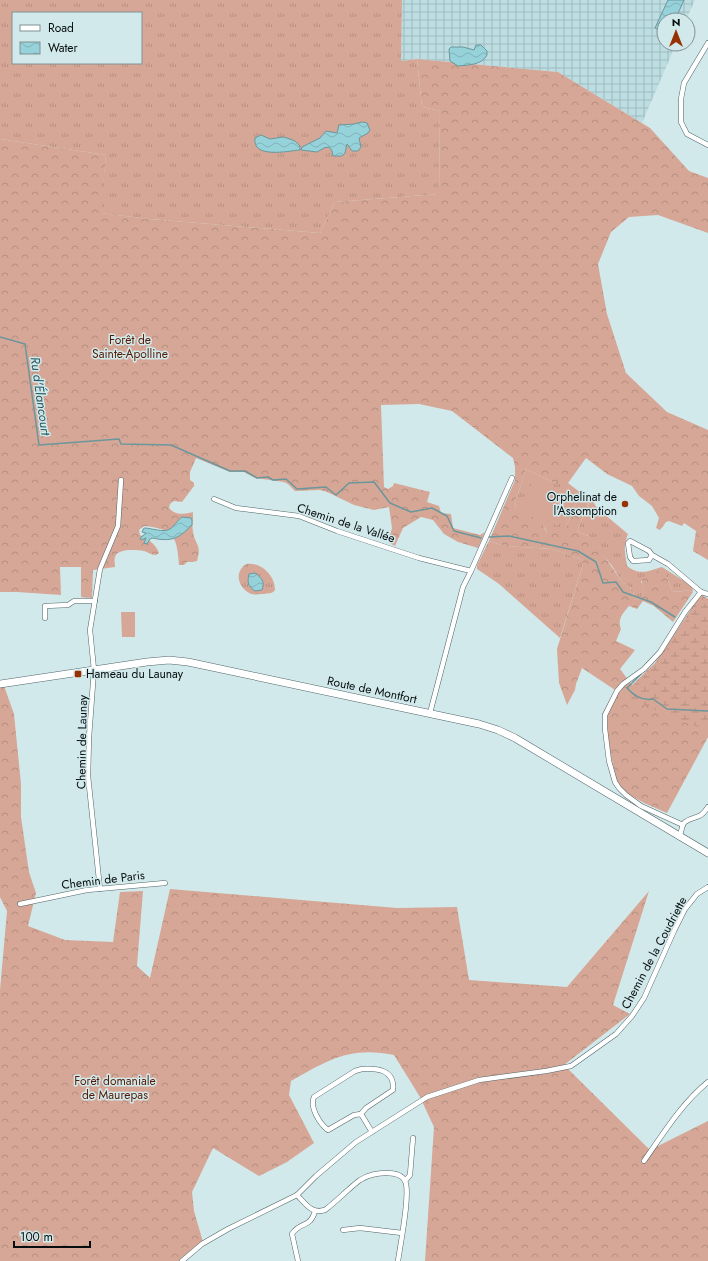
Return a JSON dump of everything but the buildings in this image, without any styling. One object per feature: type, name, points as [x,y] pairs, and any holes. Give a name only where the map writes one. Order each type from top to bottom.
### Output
[{"type":"street","points":[[708,43],[684,83],[681,99],[682,122],[687,134],[708,146]]},
{"type":"street","points":[[430,713],[463,587],[512,478]]},
{"type":"street","name":"Chemin de Launay","points":[[100,888],[88,776],[94,670],[90,630],[100,569],[118,526],[121,480]]},
{"type":"street","name":"Chemin de la Vallée","points":[[214,499],[236,508],[299,516],[337,531],[420,558],[471,571]]},
{"type":"street","points":[[652,555],[649,560],[633,561],[630,557],[628,543],[630,541],[649,551],[652,555],[668,564],[701,592],[708,594]]},
{"type":"street","points":[[683,824],[642,806],[622,791],[615,782],[609,761],[604,715],[618,691],[630,678],[644,669],[660,652],[685,612],[701,592]]},
{"type":"street","points":[[45,618],[45,606],[68,605],[74,601],[95,601]]},
{"type":"street","name":"Route de Montfort","points":[[0,684],[169,660],[188,662],[479,724],[498,730],[515,738],[708,853]]},
{"type":"street","points":[[679,837],[683,824],[704,814],[708,807]]},
{"type":"street","name":"Chemin de Paris","points":[[20,904],[100,888],[165,883]]},
{"type":"street","name":"Chemin de la Coudriette","points":[[182,1261],[202,1244],[228,1229],[297,1195],[316,1176],[356,1142],[427,1097],[479,1080],[571,1066],[616,1034],[632,1016],[644,998],[674,931],[686,909],[697,894],[708,887]]},
{"type":"street","points":[[373,1069],[382,1070],[388,1074],[393,1090],[366,1108],[361,1114],[354,1115],[328,1130],[320,1121],[312,1105],[312,1100],[328,1087],[356,1071],[373,1069]]},
{"type":"street","points":[[644,1161],[678,1114],[698,1090],[708,1082]]},
{"type":"street","points":[[361,1114],[372,1132]]},
{"type":"street","points":[[405,1181],[410,1175],[413,1138]]},
{"type":"street","points":[[297,1195],[311,1209],[318,1212],[325,1210],[361,1180],[372,1174],[391,1173],[400,1175],[407,1186],[407,1197],[398,1261]]},
{"type":"street","points":[[298,1261],[292,1234],[296,1228],[308,1223],[313,1218],[315,1211]]},
{"type":"street","points":[[343,1230],[360,1228],[402,1233]]},
{"type":"shaded area","points":[[402,0],[695,0],[690,12],[656,12],[656,52],[673,52],[642,123],[558,72],[417,59],[401,61]]},
{"type":"green space","points":[[0,0],[402,0],[401,61],[417,59],[422,107],[440,111],[439,194],[335,202],[320,233],[149,219],[100,213],[106,155],[0,139]]},
{"type":"green space","name":"Forêt de Sainte-Apolline","points":[[417,59],[558,72],[650,128],[689,171],[708,178],[708,233],[658,215],[629,217],[611,232],[598,264],[607,314],[626,373],[667,412],[708,430],[708,560],[693,551],[696,531],[684,523],[682,526],[669,521],[666,522],[660,530],[656,528],[659,518],[652,506],[639,496],[632,486],[607,474],[586,458],[568,483],[554,483],[526,469],[516,500],[515,508],[538,520],[547,533],[560,533],[561,528],[566,527],[578,499],[589,502],[577,531],[588,536],[596,544],[622,582],[633,590],[634,599],[638,600],[643,594],[642,580],[644,576],[660,570],[665,572],[672,591],[693,592],[673,622],[654,606],[643,601],[637,609],[629,606],[623,614],[620,619],[621,629],[616,641],[635,650],[620,669],[632,685],[655,663],[701,594],[708,599],[708,737],[667,813],[644,803],[618,788],[602,714],[615,690],[582,668],[575,690],[567,705],[559,683],[557,649],[583,564],[580,559],[553,549],[504,546],[489,541],[515,480],[513,458],[452,411],[419,404],[381,405],[384,487],[388,489],[393,486],[394,483],[430,492],[427,502],[439,506],[441,513],[451,514],[453,528],[480,535],[485,532],[478,548],[458,542],[444,534],[433,520],[421,517],[403,528],[395,546],[388,542],[392,528],[389,507],[374,510],[354,505],[320,490],[295,491],[284,482],[255,478],[244,472],[230,472],[196,458],[190,472],[190,480],[194,483],[194,486],[182,502],[174,501],[170,504],[169,508],[174,512],[183,514],[193,512],[193,532],[199,551],[197,561],[179,565],[177,547],[172,535],[161,529],[144,526],[139,530],[140,535],[154,544],[159,553],[153,555],[144,551],[123,551],[115,557],[115,567],[93,570],[92,598],[81,597],[81,567],[60,567],[61,595],[0,592],[0,139],[106,155],[101,213],[149,219],[320,233],[335,202],[439,194],[440,111],[422,107]]},
{"type":"green space","points":[[526,469],[554,483],[568,483],[594,503],[597,508],[628,534],[625,546],[627,566],[640,572],[662,567],[692,586],[693,592],[672,591],[667,577],[641,581],[643,594],[638,600],[634,599],[633,590],[622,582],[612,566],[588,536],[577,531],[589,503],[578,499],[566,527],[560,533],[547,533],[545,528],[515,508],[516,500]]},
{"type":"green space","points":[[535,478],[572,500],[557,526],[520,504]]},
{"type":"green space","points":[[489,541],[504,546],[553,549],[580,559],[583,564],[560,638],[499,584],[477,569],[477,565]]},
{"type":"green space","points":[[246,564],[262,567],[270,575],[273,579],[275,590],[272,593],[251,594],[243,588],[239,580],[239,576],[242,568]]},
{"type":"green space","points":[[700,601],[708,606],[708,730],[674,719],[628,696],[630,689],[655,666]]},
{"type":"green space","points":[[121,612],[135,612],[135,637],[122,637]]},
{"type":"green space","name":"Forêt domaniale de Maurepas","points":[[3,683],[14,714],[21,784],[21,817],[29,872],[36,893],[28,926],[65,940],[113,942],[120,892],[143,891],[137,966],[150,978],[170,889],[397,908],[457,907],[469,980],[567,987],[649,891],[613,1005],[630,1014],[564,1065],[650,1150],[708,1121],[708,1261],[425,1261],[434,1127],[420,1097],[394,1055],[365,1052],[328,1061],[291,1081],[289,1095],[314,1143],[287,1162],[259,1176],[213,1148],[192,1192],[194,1211],[203,1242],[184,1261],[0,1261],[0,990],[7,911],[0,897],[0,684]]},
{"type":"water","points":[[668,0],[684,0],[679,12],[662,12]]},
{"type":"water","points":[[476,45],[481,45],[487,51],[487,55],[482,61],[474,64],[458,66],[450,61],[449,49],[451,47],[463,47],[474,50]]},
{"type":"water","points":[[362,122],[367,123],[370,130],[368,133],[359,138],[361,147],[358,151],[352,151],[347,144],[345,153],[342,156],[333,156],[329,147],[317,152],[301,150],[302,147],[320,138],[326,131],[337,133],[339,125]]},
{"type":"water","points":[[261,135],[270,139],[283,137],[295,141],[300,146],[300,150],[272,152],[259,149],[256,145],[255,138]]},
{"type":"water","points":[[182,517],[191,518],[192,520],[192,525],[183,534],[165,540],[152,538],[147,544],[144,543],[146,538],[141,540],[140,538],[146,533],[142,532],[144,528],[167,530],[170,529]]},
{"type":"water","points":[[255,573],[262,580],[262,590],[255,591],[249,584],[249,574]]},
{"type":"waterway","name":"Ru d'Élancourt","points":[[0,337],[25,344],[39,445],[119,439],[121,444],[171,445],[230,471],[245,471],[257,478],[268,477],[273,480],[286,479],[297,489],[326,487],[336,495],[349,483],[374,482],[390,503],[411,512],[432,508],[447,516],[454,531],[481,538]]},
{"type":"waterway","name":"Ru d'Élancourt","points":[[489,537],[509,536],[578,551],[596,562],[603,583],[616,582],[623,592],[651,602],[675,617]]},
{"type":"waterway","name":"Ru d'Élancourt","points":[[641,674],[627,688],[638,697],[653,699],[667,709],[708,711]]},
{"type":"place","name":"Orphelinat de l'Assomption","points":[[625,504]]},
{"type":"place","name":"Hameau du Launay","points":[[78,674]]}]
